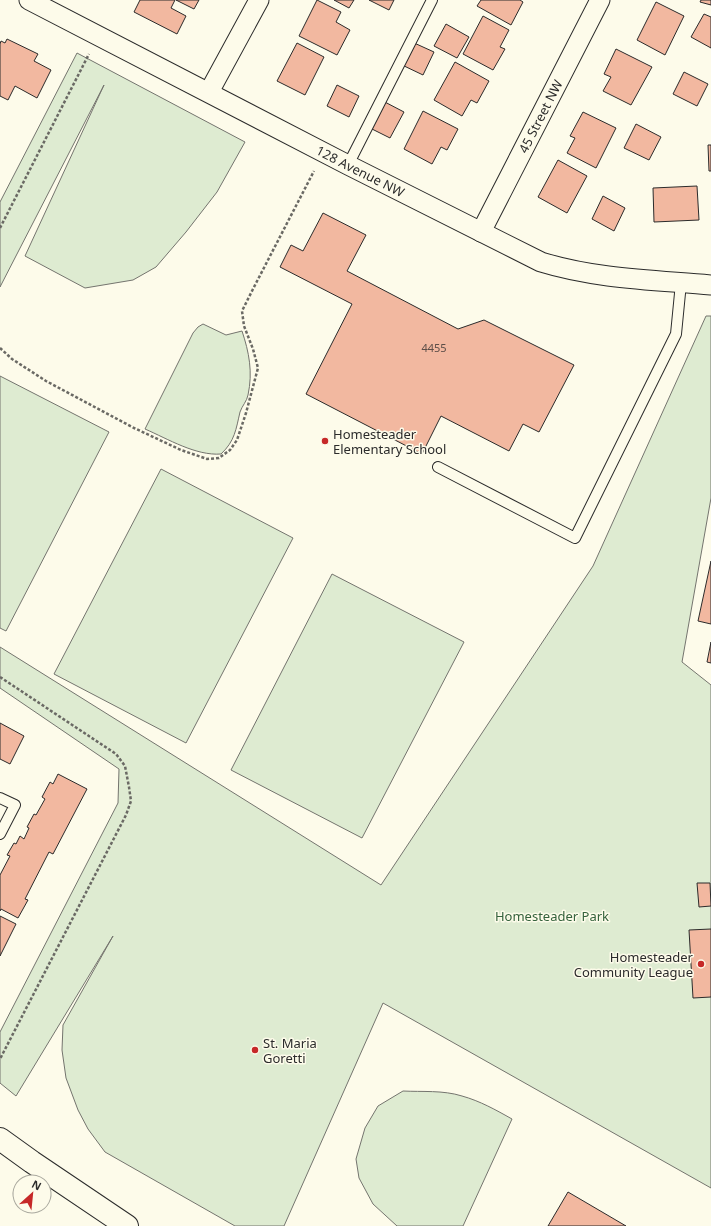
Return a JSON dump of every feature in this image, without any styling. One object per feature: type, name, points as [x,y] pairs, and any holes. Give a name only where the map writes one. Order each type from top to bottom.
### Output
[{"type":"street","name":"128 Avenue NW","points":[[29,0],[348,165],[542,262],[564,269],[588,274],[711,285]]},
{"type":"street","points":[[209,92],[259,0]]},
{"type":"street","name":"45 Street NW","points":[[481,232],[600,0]]},
{"type":"street","points":[[0,1139],[127,1226]]},
{"type":"lane","points":[[348,165],[432,0]]},
{"type":"lane","points":[[438,467],[575,538],[676,334],[681,283]]},
{"type":"lane","points":[[0,798],[15,805],[0,834]]},
{"type":"path","points":[[0,228],[99,36]]},
{"type":"path","points":[[0,348],[12,360],[46,381],[134,428],[181,450],[206,459],[219,458],[230,450],[237,440],[258,368],[253,349],[244,326],[242,311],[315,170]]},
{"type":"path","points":[[0,677],[116,754],[125,766],[131,801],[126,815],[0,1059]]},
{"type":"green space","points":[[77,53],[245,142],[217,192],[156,267],[133,280],[85,288],[25,256],[104,85],[0,287],[0,202]]},
{"type":"green space","name":"Homesteader Park","points":[[706,316],[711,316],[711,498],[682,662],[711,685],[711,1188],[383,1003],[284,1226],[235,1226],[105,1152],[88,1129],[78,1110],[66,1078],[62,1050],[63,1025],[113,936],[16,1096],[0,1083],[0,1032],[118,803],[119,769],[0,688],[0,647],[381,885],[593,566]]},
{"type":"green space","points":[[203,324],[226,335],[242,331],[250,362],[250,378],[247,397],[240,412],[232,439],[221,454],[212,454],[192,450],[145,429],[193,333]]},
{"type":"green space","points":[[0,376],[109,432],[6,631],[0,628]]},
{"type":"green space","points":[[161,469],[293,538],[186,743],[54,674]]},
{"type":"green space","points":[[332,574],[464,642],[362,838],[231,770]]},
{"type":"green space","points":[[403,1091],[455,1094],[482,1103],[512,1119],[463,1226],[397,1226],[373,1204],[359,1178],[356,1159],[365,1128],[378,1106]]},
{"type":"building","points":[[140,0],[175,0],[171,8],[186,16],[177,34],[134,12]]},
{"type":"building","points":[[176,0],[199,0],[194,9]]},
{"type":"building","points":[[317,0],[341,12],[336,22],[350,30],[337,55],[299,36]]},
{"type":"building","points":[[334,0],[354,0],[349,8]]},
{"type":"building","points":[[369,0],[394,0],[389,10]]},
{"type":"building","points":[[481,0],[520,0],[523,2],[511,25],[477,6]]},
{"type":"building","points":[[701,0],[711,0],[711,5],[700,2]]},
{"type":"building","points":[[656,2],[684,16],[665,55],[637,40]]},
{"type":"building","points":[[704,14],[711,17],[711,48],[691,37]]},
{"type":"building","points":[[483,16],[509,30],[500,47],[505,49],[493,70],[463,54]]},
{"type":"building","points":[[446,24],[469,37],[457,58],[434,46]]},
{"type":"building","points":[[7,39],[38,54],[34,61],[51,70],[37,98],[15,86],[8,100],[0,96],[0,44],[1,41],[5,43]]},
{"type":"building","points":[[412,42],[434,52],[423,75],[400,64]]},
{"type":"building","points":[[297,43],[324,57],[305,95],[277,81]]},
{"type":"building","points":[[616,49],[652,67],[631,105],[603,91],[611,77],[604,74]]},
{"type":"building","points":[[455,62],[489,81],[477,103],[471,100],[462,116],[434,100]]},
{"type":"building","points":[[684,72],[708,84],[697,106],[673,94]]},
{"type":"building","points":[[337,85],[359,96],[349,117],[327,106]]},
{"type":"building","points":[[381,100],[404,112],[390,138],[368,127]]},
{"type":"building","points":[[423,111],[458,129],[447,150],[441,147],[432,164],[404,149]]},
{"type":"building","points":[[583,112],[616,128],[596,168],[567,153],[575,138],[570,136]]},
{"type":"building","points":[[636,124],[661,137],[649,160],[624,148]]},
{"type":"building","points":[[708,145],[711,145],[711,171],[709,171]]},
{"type":"building","points":[[558,160],[587,176],[567,213],[538,197]]},
{"type":"building","points":[[697,186],[699,220],[654,222],[653,188]]},
{"type":"building","points":[[603,196],[625,208],[614,231],[592,219]]},
{"type":"building","points":[[323,213],[366,235],[347,271],[458,329],[484,320],[574,365],[539,432],[523,424],[509,451],[441,416],[422,454],[306,394],[352,304],[280,267],[291,245],[303,251]]},
{"type":"building","points":[[711,561],[711,624],[698,621]]},
{"type":"building","points":[[711,642],[711,663],[707,662]]},
{"type":"building","points":[[0,723],[24,736],[10,764],[0,759]]},
{"type":"building","points":[[58,774],[87,789],[53,854],[49,852],[25,899],[28,900],[18,918],[1,909],[0,911],[0,875],[10,856],[7,855],[14,843],[16,844],[20,836],[24,839],[29,828],[27,827],[45,799],[42,797],[50,782],[53,784]]},
{"type":"building","points":[[697,883],[710,883],[711,906],[699,907]]},
{"type":"building","points":[[0,916],[16,924],[0,956]]},
{"type":"building","name":"Homesteader Community League","points":[[711,929],[711,997],[693,998],[689,930]]},
{"type":"building","points":[[568,1192],[626,1226],[548,1226]]},
{"type":"place","name":"Homesteader Elementary School","points":[[325,441]]},
{"type":"place","name":"Homesteader Community League","points":[[701,964]]},
{"type":"place","name":"St. Maria Goretti","points":[[255,1050]]}]
